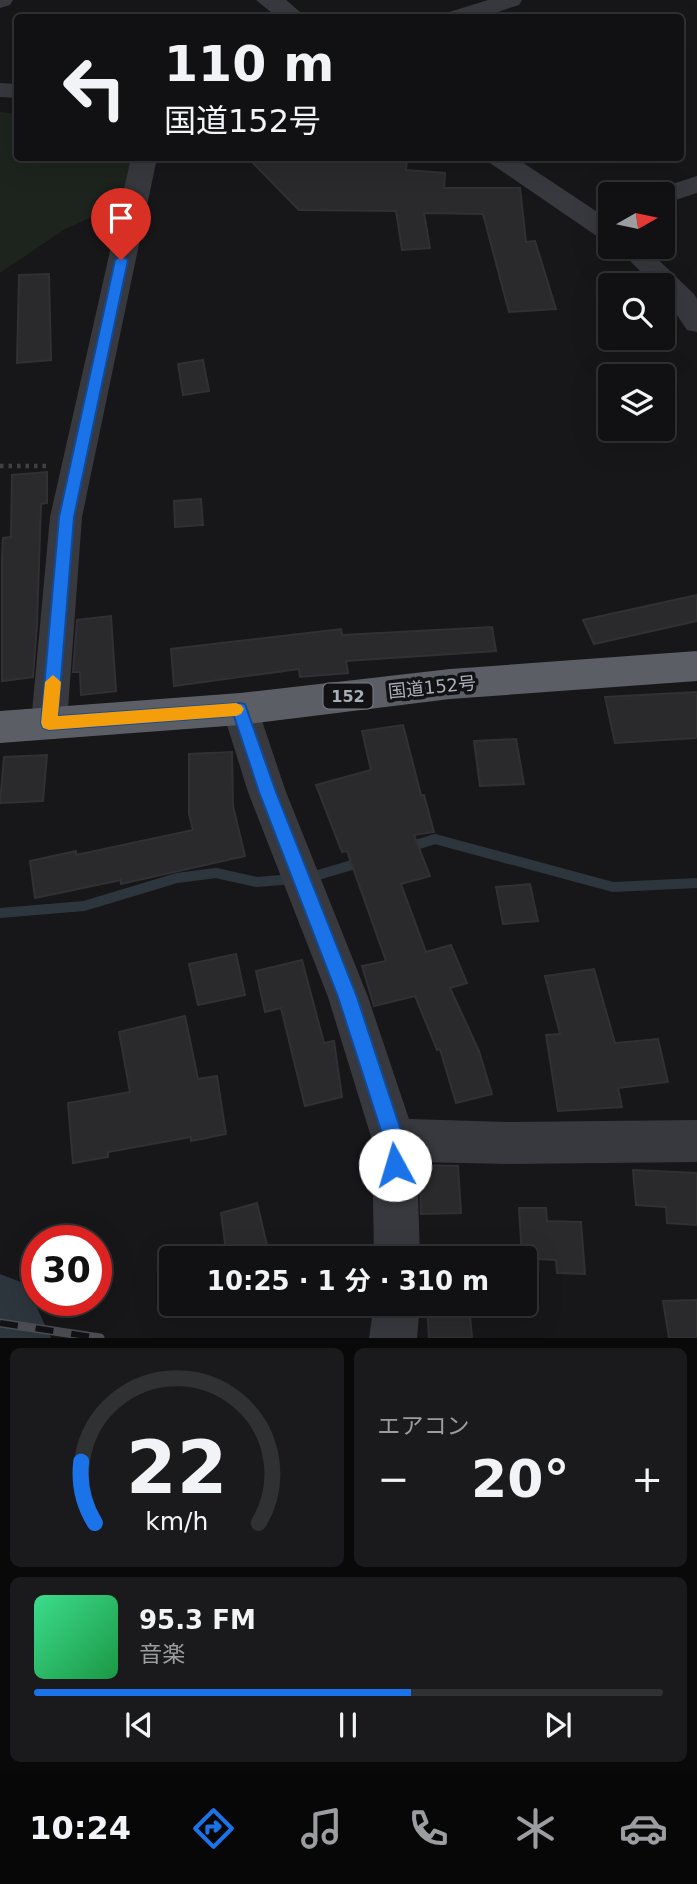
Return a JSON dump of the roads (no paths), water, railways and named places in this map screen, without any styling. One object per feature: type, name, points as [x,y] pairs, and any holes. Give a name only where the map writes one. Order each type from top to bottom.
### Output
[{"type":"highway","name":"国道152号","points":[[0,727],[240,709],[450,684],[697,666]]},
{"type":"street","points":[[269,0],[289,14]]},
{"type":"street","points":[[467,14],[511,0]]},
{"type":"street","points":[[49,723],[66,517],[75,465],[143,161]]},
{"type":"street","points":[[504,161],[598,219]]},
{"type":"street","points":[[676,192],[697,184]]},
{"type":"street","points":[[642,259],[680,294],[697,323]]},
{"type":"street","points":[[240,709],[267,792],[348,997],[394,1140],[397,1246]]},
{"type":"street","points":[[394,1140],[509,1143],[697,1141]]},
{"type":"street","points":[[393,1338],[396,1316]]},
{"type":"waterway","points":[[409,847],[435,839],[613,887],[697,883]]},
{"type":"waterway","points":[[308,878],[362,862]]},
{"type":"waterway","points":[[0,913],[84,906],[177,878],[216,873],[257,882],[294,879]]},
{"type":"waterway","points":[[0,1310],[14,1338]]},
{"type":"railway","points":[[0,1323],[100,1338]]}]
